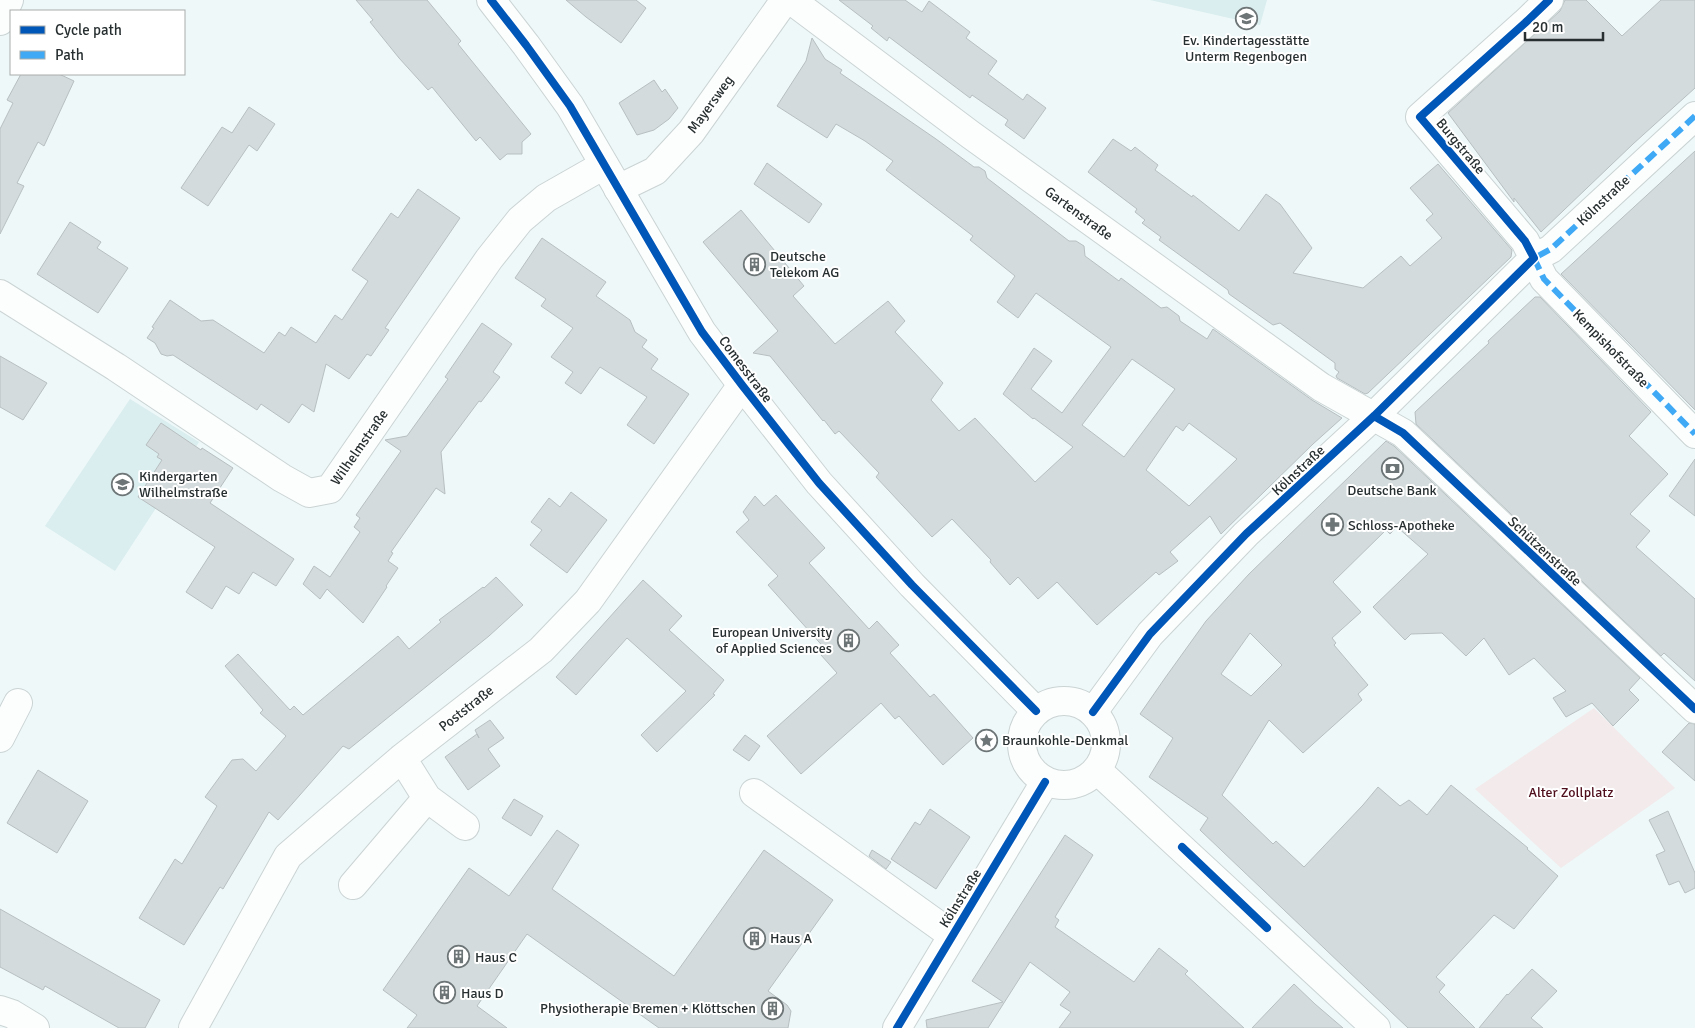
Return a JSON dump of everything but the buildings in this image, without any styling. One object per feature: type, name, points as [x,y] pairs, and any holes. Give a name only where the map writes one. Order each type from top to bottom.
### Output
[{"type":"street","points":[[0,21],[9,0]]},
{"type":"street","name":"Comesstraße","points":[[491,0],[570,106],[702,332],[742,385],[826,490],[912,585],[1036,711]]},
{"type":"street","name":"Mayersweg","points":[[618,189],[655,170],[690,132],[785,0]]},
{"type":"street","name":"Gartenstraße","points":[[790,0],[971,135],[1321,387],[1374,416]]},
{"type":"street","name":"Burgstraße","points":[[1534,258],[1525,241],[1420,117],[1549,0]]},
{"type":"street","name":"Kölnstraße","points":[[1093,712],[1157,627],[1246,534],[1374,416],[1534,258],[1550,249],[1695,116]]},
{"type":"street","name":"Wilhelmstraße","points":[[0,294],[124,373],[282,478],[309,493],[330,489],[489,259],[520,220],[546,198],[604,165]]},
{"type":"street","name":"Kempishofstraße","points":[[1534,258],[1544,279],[1695,434]]},
{"type":"street","name":"Poststraße","points":[[193,1028],[288,856],[402,758],[541,650],[588,601],[742,385]]},
{"type":"street","name":"Schützenstraße","points":[[1374,416],[1403,433],[1695,709]]},
{"type":"street","points":[[1071,701],[1083,705],[1093,712],[1105,734],[1106,747],[1103,759],[1097,770],[1089,778],[1068,786],[1045,782],[1034,773],[1026,762],[1021,749],[1022,735],[1027,722],[1036,711],[1052,702],[1071,701]]},
{"type":"street","points":[[1,735],[18,703]]},
{"type":"street","points":[[402,758],[427,798],[465,826]]},
{"type":"street","points":[[1097,770],[1371,1027]]},
{"type":"street","name":"Kölnstraße","points":[[897,1028],[1045,782]]},
{"type":"street","points":[[754,793],[952,935]]},
{"type":"street","points":[[352,885],[427,798]]},
{"type":"street","points":[[0,1010],[12,1014],[35,1028]]},
{"type":"shaded area","name":"Ev. Kindertagesstätte Unterm Regenbogen","points":[[1150,0],[1267,0],[1260,25]]},
{"type":"shaded area","name":"Kindergarten Wilhelmstraße","points":[[130,399],[199,442],[115,571],[45,526]]},
{"type":"green space","name":"Alter Zollplatz","points":[[1594,708],[1675,788],[1561,868],[1475,789]]},
{"type":"marked path","points":[[1695,116],[1551,249],[1534,258],[1544,279],[1695,434]]},
{"type":"cycle path","points":[[491,0],[570,106],[702,332],[742,385],[819,483],[912,585],[1036,711]]},
{"type":"cycle path","points":[[1093,712],[1150,634],[1246,534],[1374,416],[1534,258],[1525,241],[1420,117],[1549,0]]},
{"type":"cycle path","points":[[1374,416],[1403,433],[1695,709]]},
{"type":"cycle path","points":[[897,1028],[1045,782]]},
{"type":"cycle path","points":[[1182,847],[1267,928]]},
{"type":"place","name":"Ev. Kindertagesstätte Unterm Regenbogen","points":[[1246,18]]},
{"type":"place","name":"Deutsche Telekom AG","points":[[754,264]]},
{"type":"place","name":"Deutsche Bank","points":[[1392,468]]},
{"type":"place","name":"Kindergarten Wilhelmstraße","points":[[123,484]]},
{"type":"place","name":"Schloss-Apotheke","points":[[1332,525]]},
{"type":"place","name":"European University of Applied Sciences","points":[[848,640]]},
{"type":"place","name":"Braunkohle-Denkmal","points":[[986,740]]},
{"type":"place","name":"Haus A","points":[[754,938]]},
{"type":"place","name":"Haus C","points":[[459,957]]},
{"type":"place","name":"Haus D","points":[[445,993]]},
{"type":"place","name":"Physiotherapie Bremen + Klöttschen","points":[[772,1008]]}]
